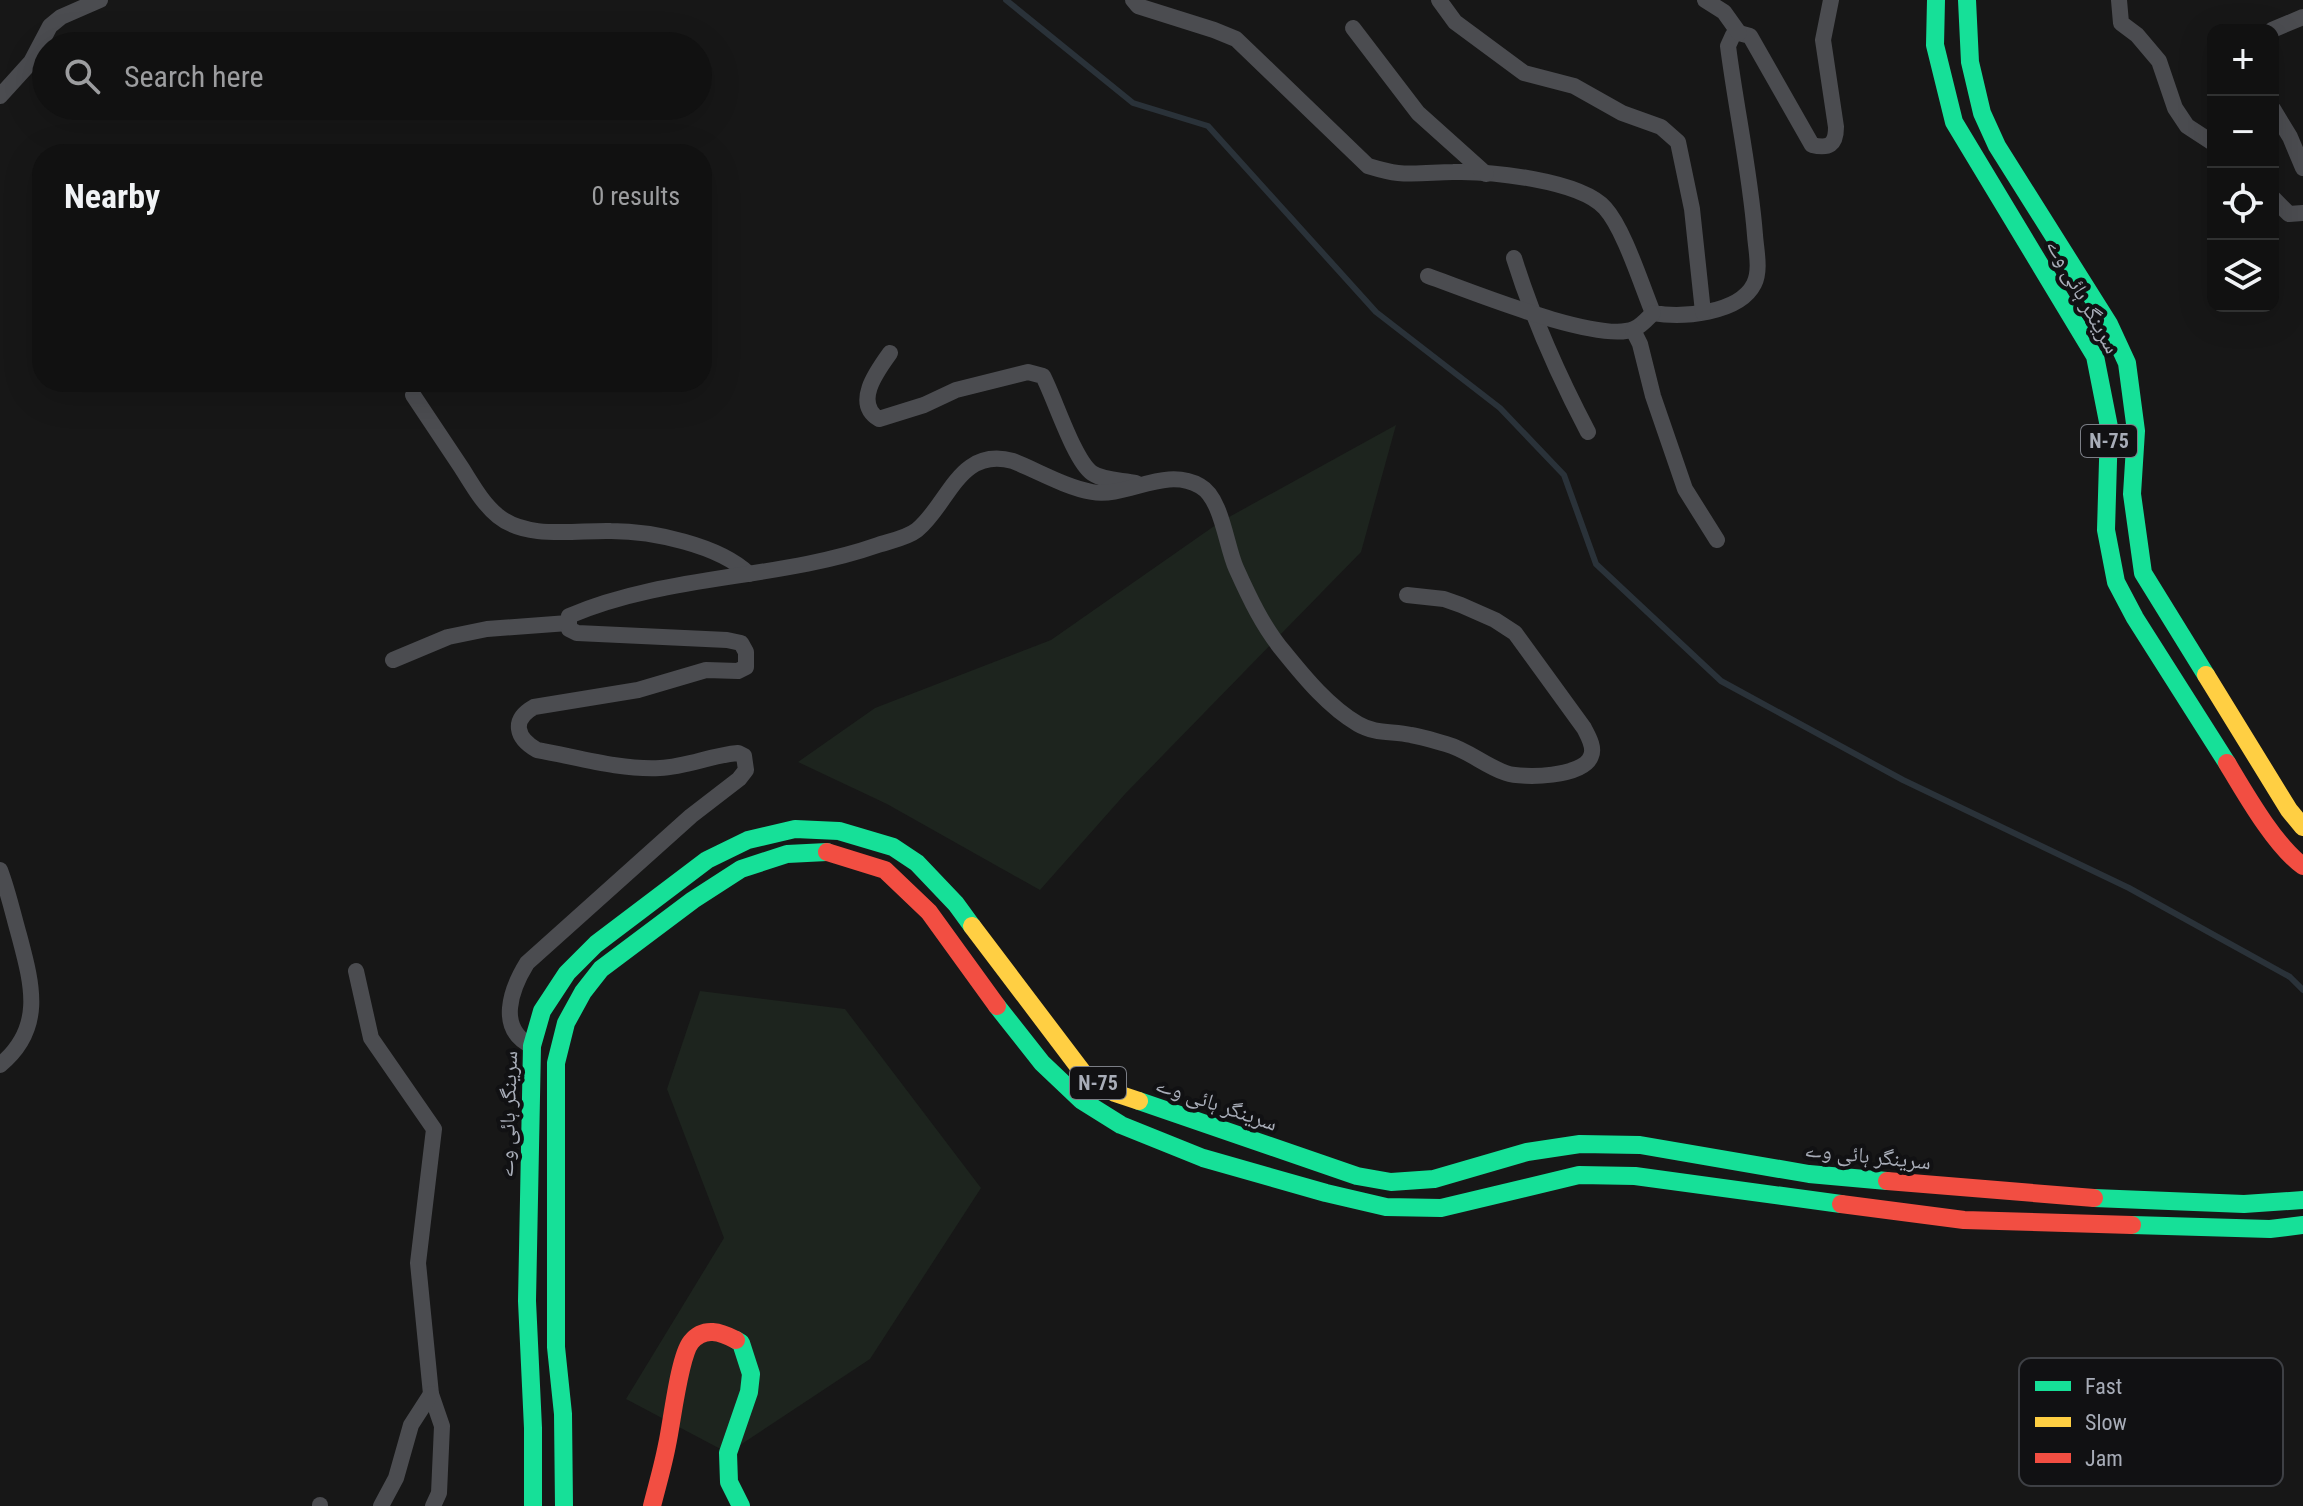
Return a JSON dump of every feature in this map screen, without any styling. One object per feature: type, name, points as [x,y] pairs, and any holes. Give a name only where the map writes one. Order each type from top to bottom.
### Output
[{"type":"main road","name":"سرینگر ہائی وے","points":[[1936,0],[1935,45],[1954,122],[2095,356],[2109,427],[2106,530],[2116,582],[2135,618],[2253,805],[2293,859],[2303,866]]},
{"type":"main road","name":"سرینگر ہائی وے","points":[[1967,0],[1970,62],[1982,113],[1997,146],[2109,324],[2127,363],[2136,431],[2132,494],[2143,573],[2289,810],[2303,827]]},
{"type":"main road","name":"سرینگر ہائی وے","points":[[532,1505],[533,1428],[527,1301],[532,1046],[542,1011],[567,973],[596,944],[707,860],[748,840],[795,829],[839,831],[893,847],[917,863],[956,904],[1084,1074],[1115,1093],[1357,1176],[1391,1182],[1434,1179],[1527,1152],[1580,1144],[1640,1145],[1809,1174],[2050,1196],[2244,1204],[2303,1200]]},
{"type":"main road","name":"N-75","points":[[564,1506],[563,1414],[556,1347],[556,1063],[566,1023],[583,992],[601,969],[693,900],[741,869],[787,854],[827,852],[885,870],[929,912],[1042,1063],[1081,1100],[1121,1125],[1203,1158],[1326,1193],[1386,1207],[1441,1208],[1579,1175],[1635,1176],[1964,1220],[2255,1229],[2303,1225]]},
{"type":"main road","points":[[652,1506],[680,1374],[691,1342],[708,1331],[722,1332],[741,1343],[751,1374],[749,1392],[728,1453],[729,1482],[741,1506]]},
{"type":"street","points":[[47,32],[61,17],[100,0]]},
{"type":"street","points":[[1133,0],[1138,6],[1236,39],[1368,166],[1398,173],[1486,174],[1558,185],[1596,199],[1620,233],[1653,313]]},
{"type":"street","points":[[1439,0],[1455,22],[1524,73],[1574,86],[1622,113],[1661,127],[1678,142],[1692,209],[1703,312]]},
{"type":"street","points":[[1705,0],[1724,12],[1739,33]]},
{"type":"street","points":[[1428,276],[1584,328],[1618,332],[1633,330],[1653,313],[1703,312],[1725,306],[1748,293],[1755,283],[1758,269],[1751,191],[1728,46],[1733,35],[1750,36],[1812,145],[1825,148],[1836,140],[1823,40],[1831,0]]},
{"type":"street","points":[[2119,0],[2121,23],[2137,35],[2159,61],[2187,126],[2207,139]]},
{"type":"street","points":[[2279,27],[2303,17]]},
{"type":"street","points":[[1353,28],[1418,113],[1486,174]]},
{"type":"street","points":[[0,96],[32,60]]},
{"type":"street","points":[[2279,119],[2303,168]]},
{"type":"street","points":[[2279,204],[2289,214],[2302,217]]},
{"type":"street","points":[[1514,258],[1531,312],[1555,370],[1588,432]]},
{"type":"street","points":[[1633,330],[1685,489],[1717,540]]},
{"type":"street","points":[[890,353],[872,380],[867,400],[873,416],[879,419],[924,405],[956,390],[1036,372],[1043,376],[1070,438],[1091,473],[1142,483]]},
{"type":"street","points":[[413,395],[482,499],[499,517],[543,531],[615,530],[672,539],[724,556],[749,574]]},
{"type":"street","points":[[532,1046],[520,1040],[510,1022],[512,997],[527,963],[746,770],[744,756],[738,753],[690,765],[658,768],[628,766],[537,750],[524,743],[520,720],[534,707],[638,690],[706,670],[738,671],[746,667],[746,652],[741,643],[577,633],[569,629],[569,616],[631,596],[862,551],[915,533],[957,477],[986,459],[1001,457],[1094,492],[1129,488],[1149,481],[1188,481],[1202,487],[1218,511],[1234,565],[1265,628],[1332,706],[1359,725],[1378,732],[1408,734],[1452,745],[1506,774],[1530,778],[1578,768],[1589,760],[1592,756],[1590,740],[1584,728],[1515,633],[1495,620],[1444,599],[1407,595]]},
{"type":"street","points":[[393,660],[448,637],[487,629],[568,623]]},
{"type":"street","points":[[0,870],[32,989],[29,1021],[22,1042],[14,1054],[0,1065]]},
{"type":"street","points":[[356,971],[371,1038],[434,1129],[418,1263],[431,1394],[442,1426],[439,1493],[433,1506]]},
{"type":"street","points":[[381,1506],[396,1478],[411,1425],[431,1394]]},
{"type":"shaded area","points":[[1396,425],[1361,552],[1125,794],[1040,890],[887,804],[798,762],[875,708],[1051,640],[1220,522]]},
{"type":"shaded area","points":[[700,991],[845,1009],[981,1188],[870,1359],[728,1453],[626,1399],[724,1238],[667,1089]]},
{"type":"waterway","points":[[1006,0],[1133,103],[1208,126],[1376,312],[1500,408],[1564,475],[1596,564],[1721,681],[1903,780],[2129,888],[2290,977],[2303,990]]},
{"type":"traffic: fast","points":[[1936,0],[1935,45],[1954,122],[2095,356],[2109,427],[2106,530],[2116,582],[2135,618],[2227,763]]},
{"type":"traffic: fast","points":[[1967,0],[1970,62],[1982,113],[1997,146],[2109,324],[2127,363],[2136,431],[2132,494],[2143,573],[2206,675]]},
{"type":"traffic: fast","points":[[533,1506],[527,1301],[532,1046],[542,1011],[567,973],[596,944],[707,860],[748,840],[795,829],[839,831],[893,847],[917,863],[956,904],[972,926]]},
{"type":"traffic: fast","points":[[564,1506],[563,1414],[556,1347],[556,1063],[566,1023],[583,992],[601,969],[693,900],[741,869],[787,854],[827,852]]},
{"type":"traffic: fast","points":[[997,1006],[1042,1063],[1081,1100],[1121,1125],[1203,1158],[1326,1193],[1386,1207],[1441,1208],[1579,1175],[1635,1176],[1841,1204]]},
{"type":"traffic: fast","points":[[1139,1101],[1357,1176],[1391,1182],[1434,1179],[1527,1152],[1580,1144],[1640,1145],[1809,1174],[1887,1181]]},
{"type":"traffic: fast","points":[[2094,1198],[2244,1204],[2303,1200]]},
{"type":"traffic: fast","points":[[2132,1225],[2270,1229],[2303,1225]]},
{"type":"traffic: fast","points":[[736,1340],[741,1343],[751,1374],[749,1392],[728,1453],[729,1482],[741,1506]]},
{"type":"traffic: slow","points":[[2206,675],[2289,810],[2303,827]]},
{"type":"traffic: slow","points":[[972,926],[1084,1074],[1115,1093],[1139,1101]]},
{"type":"traffic: jam","points":[[2227,763],[2271,833],[2303,866]]},
{"type":"traffic: jam","points":[[827,852],[885,870],[929,912],[997,1006]]},
{"type":"traffic: jam","points":[[1887,1181],[2094,1198]]},
{"type":"traffic: jam","points":[[1841,1204],[1964,1220],[2132,1225]]},
{"type":"traffic: jam","points":[[652,1506],[679,1375],[691,1342],[707,1332],[736,1340]]}]
